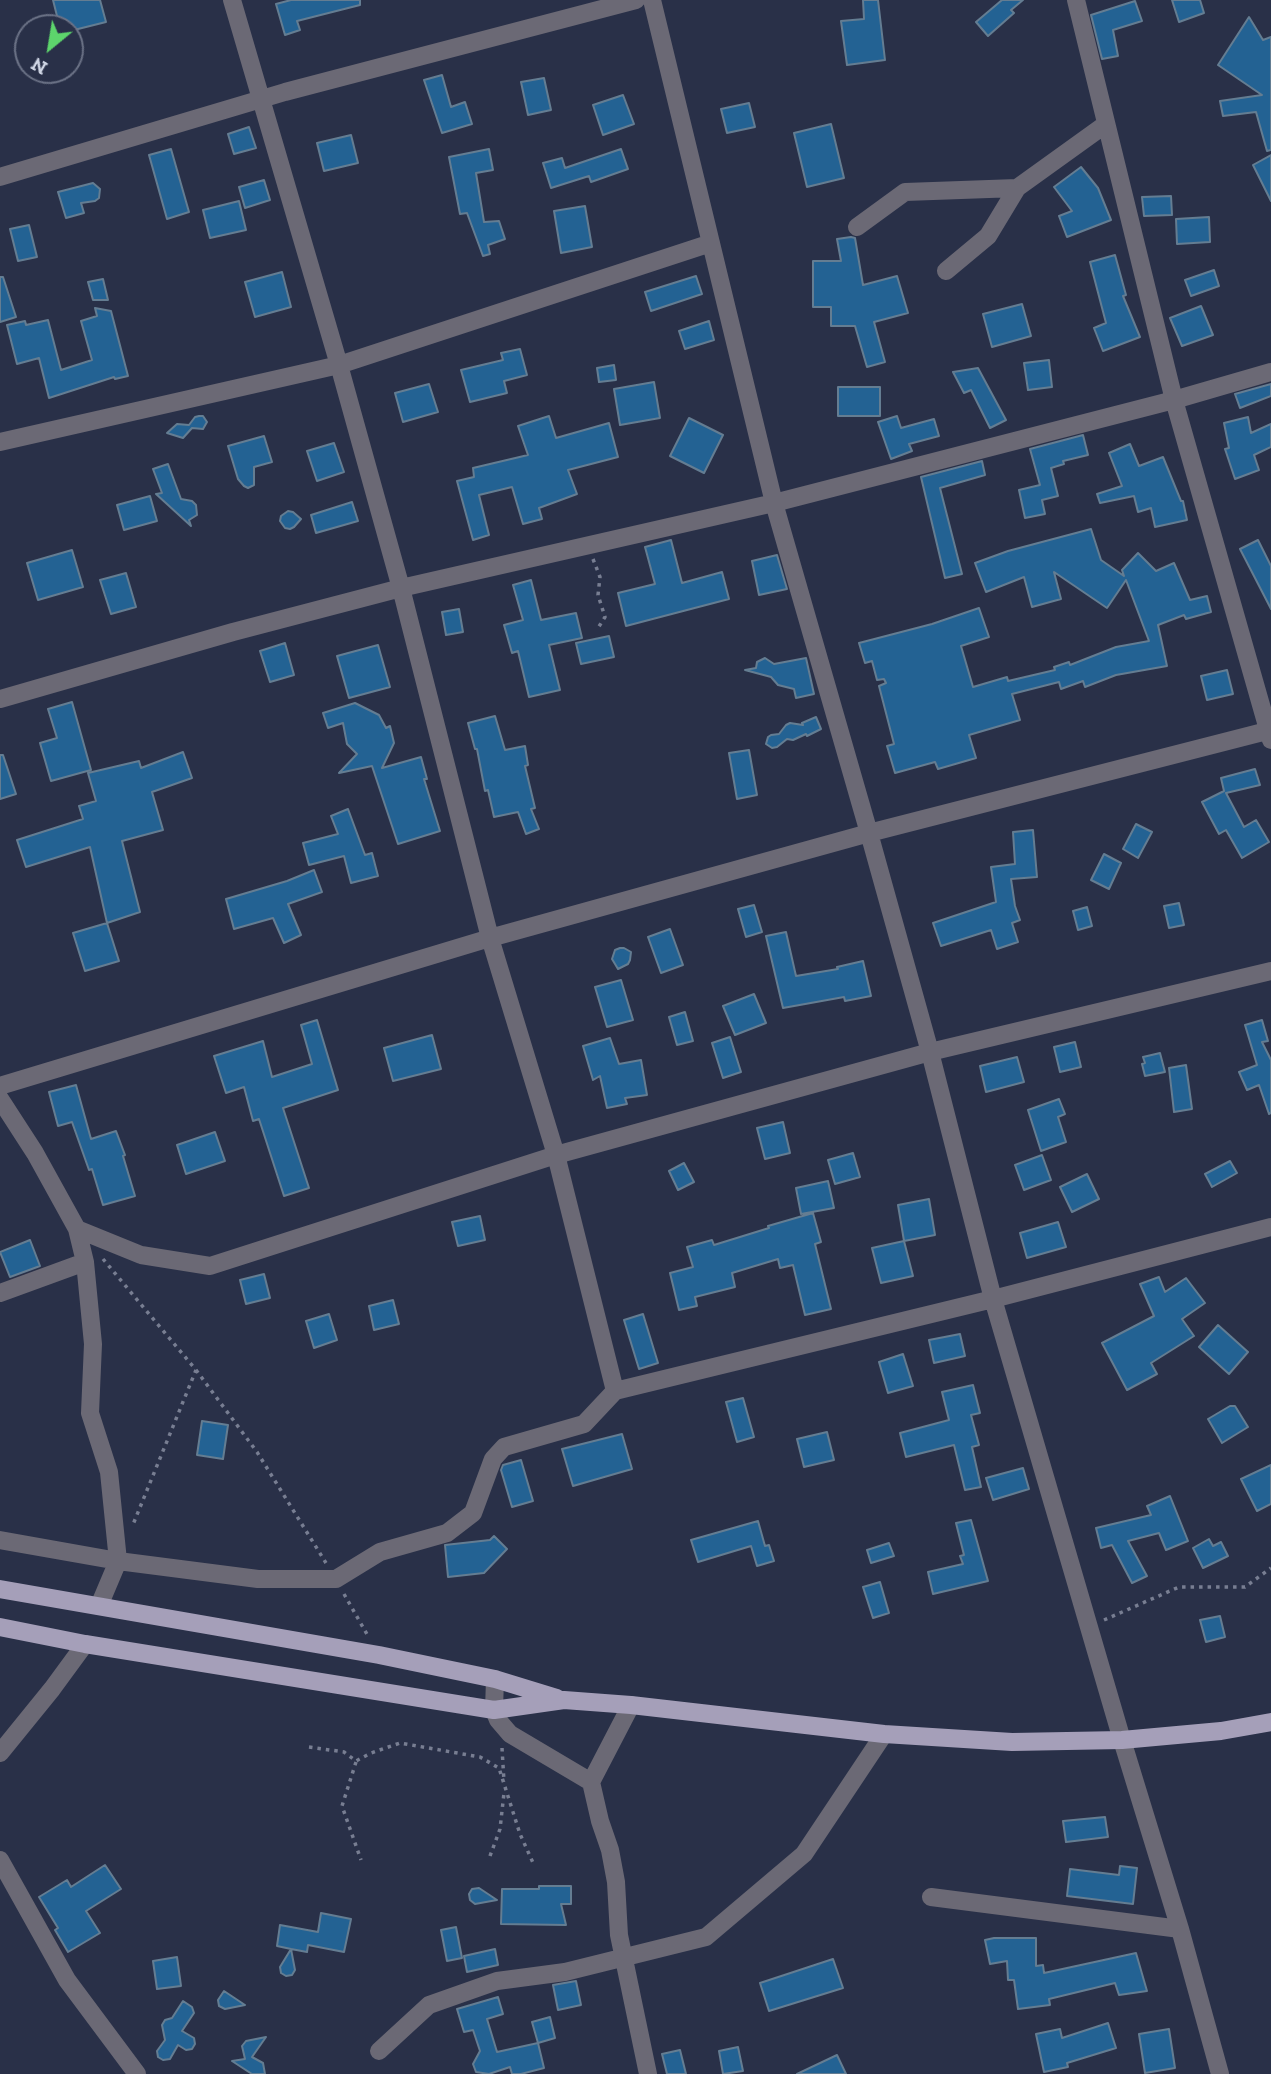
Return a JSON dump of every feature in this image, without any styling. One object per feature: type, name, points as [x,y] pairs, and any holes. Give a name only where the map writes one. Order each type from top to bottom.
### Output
[{"type":"main road","points":[[0,1589],[379,1655],[495,1679],[564,1700],[631,1704],[884,1734],[1012,1742],[1122,1740],[1221,1731],[1271,1722]]},
{"type":"main road","points":[[0,1627],[496,1715],[564,1700]]},
{"type":"street","points":[[232,0],[401,588],[491,938],[556,1155],[615,1391]]},
{"type":"street","points":[[0,177],[261,99],[636,0]]},
{"type":"street","points":[[652,0],[774,503],[930,1052],[993,1299],[1180,1929],[1220,2074]]},
{"type":"street","points":[[0,1086],[491,938],[869,833],[1270,733],[1174,400],[1076,0]]},
{"type":"street","points":[[946,271],[988,236],[1017,188],[1106,124]]},
{"type":"street","points":[[857,227],[905,192],[1017,188]]},
{"type":"street","points":[[0,442],[339,365],[711,243]]},
{"type":"street","points":[[0,699],[233,632],[401,588],[774,503],[1174,400],[1271,372]]},
{"type":"street","points":[[78,1229],[141,1255],[210,1266],[556,1155],[930,1052],[1271,971]]},
{"type":"street","points":[[0,1099],[35,1153],[94,1261],[90,1413],[109,1472],[118,1561],[99,1606]]},
{"type":"street","points":[[0,1541],[118,1561],[258,1579],[336,1579],[380,1552],[447,1533],[473,1513],[493,1459],[504,1447],[584,1424],[615,1391],[993,1299],[1271,1227]]},
{"type":"street","points":[[0,1293],[94,1261]]},
{"type":"street","points":[[0,1753],[85,1644]]},
{"type":"street","points":[[495,1679],[496,1715],[510,1734],[591,1782]]},
{"type":"street","points":[[631,1704],[591,1782],[610,1850],[616,1882],[622,1957],[648,2074]]},
{"type":"street","points":[[379,2051],[429,2005],[497,1981],[565,1972],[706,1937],[804,1854],[884,1734]]},
{"type":"street","points":[[0,1860],[67,1980],[137,2074]]},
{"type":"street","points":[[931,1897],[1180,1929]]},
{"type":"path","points":[[587,544],[600,577],[598,595],[605,617],[598,628]]},
{"type":"path","points":[[94,1261],[196,1370],[257,1452],[336,1579],[379,1655]]},
{"type":"path","points":[[118,1561],[196,1370]]},
{"type":"path","points":[[1089,1626],[1179,1587],[1245,1587],[1271,1568]]},
{"type":"path","points":[[490,1856],[500,1829],[505,1790],[502,1739],[496,1715]]},
{"type":"path","points":[[360,1860],[342,1806],[356,1761],[400,1742],[480,1757],[499,1768],[534,1865]]},
{"type":"path","points":[[309,1747],[344,1752],[356,1761]]},
{"type":"building","points":[[53,0],[100,0],[106,22],[84,28],[84,14],[56,14]]},
{"type":"building","points":[[291,0],[360,0],[360,5],[297,21],[300,30],[285,35],[276,4]]},
{"type":"building","points":[[863,0],[878,0],[885,60],[847,65],[841,21],[864,19]]},
{"type":"building","points":[[1002,0],[1023,0],[1011,10],[1014,13],[988,36],[976,22]]},
{"type":"building","points":[[1172,0],[1200,0],[1204,13],[1179,22]]},
{"type":"building","points":[[1135,1],[1142,21],[1113,30],[1118,56],[1102,59],[1091,15]]},
{"type":"building","points":[[1249,17],[1263,40],[1271,37],[1271,150],[1267,151],[1256,112],[1223,116],[1220,101],[1262,95],[1218,65]]},
{"type":"building","points":[[442,75],[451,107],[465,102],[472,124],[442,133],[424,80]]},
{"type":"building","points":[[544,78],[551,110],[528,115],[521,82]]},
{"type":"building","points":[[623,95],[634,124],[603,135],[593,105]]},
{"type":"building","points":[[749,103],[755,127],[727,133],[721,109]]},
{"type":"building","points":[[831,124],[844,178],[807,187],[794,133]]},
{"type":"building","points":[[249,127],[256,148],[234,154],[228,134]]},
{"type":"building","points":[[351,135],[358,163],[324,171],[317,143]]},
{"type":"building","points":[[171,149],[189,212],[167,219],[149,155]]},
{"type":"building","points":[[489,149],[493,170],[476,173],[484,222],[499,221],[505,239],[488,245],[490,254],[483,256],[467,213],[460,214],[449,157]]},
{"type":"building","points":[[621,149],[628,169],[591,182],[589,176],[551,188],[543,163],[562,158],[565,168]]},
{"type":"building","points":[[1271,155],[1271,201],[1253,165]]},
{"type":"building","points":[[1081,167],[1098,188],[1111,220],[1067,237],[1059,216],[1072,211],[1054,187]]},
{"type":"building","points":[[264,180],[270,200],[245,208],[239,187]]},
{"type":"building","points":[[93,183],[100,189],[99,198],[81,203],[84,213],[66,218],[58,192]]},
{"type":"building","points":[[1171,196],[1172,215],[1144,216],[1142,197]]},
{"type":"building","points":[[239,201],[246,230],[210,238],[203,210]]},
{"type":"building","points":[[585,206],[592,247],[561,253],[554,211]]},
{"type":"building","points":[[1209,217],[1210,242],[1177,244],[1176,219]]},
{"type":"building","points":[[29,225],[37,257],[18,261],[10,229]]},
{"type":"building","points":[[855,238],[863,285],[897,276],[908,313],[874,322],[885,362],[867,367],[855,326],[831,326],[831,307],[813,307],[813,261],[841,261],[837,239]]},
{"type":"building","points":[[1115,255],[1126,295],[1123,296],[1140,337],[1103,351],[1094,328],[1106,323],[1090,262]]},
{"type":"building","points":[[1214,270],[1219,286],[1191,296],[1185,280]]},
{"type":"building","points":[[282,272],[291,307],[255,317],[245,282]]},
{"type":"building","points":[[696,276],[702,294],[651,311],[645,292]]},
{"type":"building","points":[[0,277],[3,277],[16,317],[0,322]]},
{"type":"building","points":[[103,279],[108,300],[93,300],[88,282]]},
{"type":"building","points":[[1022,304],[1031,336],[992,347],[983,314]]},
{"type":"building","points":[[1201,306],[1213,335],[1182,346],[1170,318]]},
{"type":"building","points":[[95,308],[111,311],[128,376],[114,377],[49,398],[39,358],[17,364],[7,325],[25,321],[26,325],[48,320],[61,370],[92,360],[81,321],[97,316]]},
{"type":"building","points":[[709,321],[714,340],[685,349],[679,331]]},
{"type":"building","points":[[520,349],[527,375],[504,381],[507,393],[470,402],[461,370],[503,360],[501,353]]},
{"type":"building","points":[[1049,360],[1052,387],[1028,390],[1024,363]]},
{"type":"building","points":[[614,365],[616,380],[599,382],[597,368]]},
{"type":"building","points":[[978,368],[1006,420],[990,428],[971,390],[964,393],[953,372]]},
{"type":"building","points":[[654,382],[660,418],[620,425],[614,389]]},
{"type":"building","points":[[429,384],[438,412],[403,422],[395,393]]},
{"type":"building","points":[[1271,384],[1271,396],[1240,408],[1235,394]]},
{"type":"building","points":[[838,387],[880,387],[880,416],[838,416]]},
{"type":"building","points":[[203,416],[207,422],[203,429],[192,428],[183,438],[167,433],[177,424],[189,425],[195,417]]},
{"type":"building","points":[[549,416],[556,438],[609,423],[618,457],[568,470],[577,494],[539,508],[542,519],[523,524],[512,487],[479,495],[489,535],[473,540],[457,481],[474,477],[473,468],[528,455],[518,426]]},
{"type":"building","points":[[897,416],[901,428],[934,419],[939,436],[909,444],[912,451],[891,459],[878,422]]},
{"type":"building","points":[[1248,417],[1251,433],[1271,424],[1271,447],[1254,455],[1259,470],[1235,479],[1225,449],[1229,448],[1224,423]]},
{"type":"building","points":[[689,418],[723,435],[704,473],[670,456]]},
{"type":"building","points":[[1083,435],[1088,455],[1063,461],[1064,464],[1051,468],[1058,496],[1042,500],[1045,514],[1025,518],[1019,490],[1040,485],[1030,449]]},
{"type":"building","points":[[264,436],[272,462],[254,467],[254,485],[248,488],[238,479],[228,446]]},
{"type":"building","points":[[334,443],[344,472],[317,481],[307,451]]},
{"type":"building","points":[[1130,444],[1139,466],[1163,457],[1183,501],[1187,520],[1155,527],[1151,508],[1138,512],[1134,496],[1100,503],[1097,494],[1122,486],[1109,453]]},
{"type":"building","points":[[982,461],[985,475],[940,488],[962,574],[945,578],[921,477]]},
{"type":"building","points":[[168,464],[181,499],[192,501],[196,505],[197,515],[189,520],[191,526],[156,494],[162,493],[153,469]]},
{"type":"building","points":[[150,496],[157,521],[124,530],[117,505]]},
{"type":"building","points":[[352,502],[358,521],[316,533],[311,515]]},
{"type":"building","points":[[288,511],[301,519],[290,529],[285,528],[280,521],[281,516]]},
{"type":"building","points":[[1091,529],[1101,560],[1124,576],[1122,570],[1138,553],[1156,571],[1174,563],[1190,600],[1207,596],[1211,612],[1186,619],[1184,615],[1158,625],[1167,666],[1116,675],[1085,687],[1083,681],[1061,689],[1059,682],[1012,694],[1020,720],[969,735],[976,758],[938,769],[935,762],[895,773],[887,746],[894,744],[879,686],[886,683],[884,679],[877,680],[872,661],[865,663],[859,643],[932,624],[979,608],[989,637],[961,646],[973,687],[1007,677],[1008,681],[1055,670],[1054,667],[1069,662],[1070,665],[1116,647],[1149,641],[1126,580],[1107,608],[1054,572],[1061,599],[1032,607],[1024,577],[986,592],[975,563],[1008,551]]},
{"type":"building","points":[[671,540],[682,583],[722,572],[729,599],[626,626],[618,593],[655,584],[645,547]]},
{"type":"building","points":[[1258,540],[1271,566],[1271,609],[1240,549]]},
{"type":"building","points":[[72,550],[83,587],[38,600],[27,563]]},
{"type":"building","points":[[777,555],[787,589],[759,595],[752,561]]},
{"type":"building","points":[[126,573],[136,607],[111,614],[100,580]]},
{"type":"building","points":[[531,580],[541,620],[576,613],[582,638],[549,645],[560,690],[529,697],[518,651],[512,653],[504,625],[523,620],[513,585]]},
{"type":"building","points":[[459,609],[463,632],[446,635],[442,612]]},
{"type":"building","points":[[609,636],[614,657],[581,664],[576,643]]},
{"type":"building","points":[[285,643],[294,675],[270,682],[260,651]]},
{"type":"building","points":[[378,645],[390,687],[349,698],[337,656]]},
{"type":"building","points":[[765,658],[774,664],[806,658],[814,694],[796,698],[794,689],[778,685],[771,677],[745,670],[756,668],[757,662]]},
{"type":"building","points":[[1227,670],[1233,694],[1207,700],[1201,676]]},
{"type":"building","points":[[72,702],[91,770],[51,781],[40,743],[57,738],[48,709]]},
{"type":"building","points":[[355,703],[379,715],[386,728],[390,726],[394,743],[382,768],[421,757],[427,779],[424,779],[440,831],[398,844],[372,766],[339,773],[357,754],[347,744],[343,723],[328,728],[323,713]]},
{"type":"building","points":[[495,716],[505,750],[525,746],[528,765],[525,766],[535,808],[531,809],[539,829],[526,834],[518,812],[494,817],[488,790],[485,791],[477,749],[468,723]]},
{"type":"building","points":[[816,717],[821,729],[807,736],[806,734],[793,740],[787,739],[777,747],[772,748],[766,744],[768,737],[779,734],[786,725],[803,725],[802,723]]},
{"type":"building","points":[[749,750],[757,795],[737,799],[729,753]]},
{"type":"building","points":[[183,752],[192,778],[152,792],[163,830],[122,841],[140,912],[107,923],[90,847],[26,867],[17,840],[83,819],[79,806],[96,801],[88,773],[139,761],[141,768]]},
{"type":"building","points":[[0,755],[3,755],[16,794],[0,799]]},
{"type":"building","points":[[1255,769],[1260,785],[1226,793],[1244,827],[1256,820],[1269,842],[1242,858],[1226,830],[1219,834],[1202,802],[1224,791],[1221,778]]},
{"type":"building","points":[[348,809],[365,855],[372,853],[378,876],[351,883],[344,856],[309,865],[303,843],[338,834],[331,816]]},
{"type":"building","points":[[1136,824],[1152,832],[1138,858],[1123,849]]},
{"type":"building","points":[[1033,830],[1037,877],[1011,879],[1020,920],[1012,923],[1018,942],[997,949],[991,930],[941,946],[933,923],[996,902],[991,867],[1015,864],[1013,832]]},
{"type":"building","points":[[1104,854],[1121,863],[1109,889],[1091,880]]},
{"type":"building","points":[[314,870],[322,892],[288,904],[301,935],[284,943],[273,918],[234,929],[226,899]]},
{"type":"building","points":[[1179,903],[1184,925],[1169,928],[1164,906]]},
{"type":"building","points":[[754,905],[762,932],[746,937],[738,909]]},
{"type":"building","points":[[1087,907],[1092,926],[1078,930],[1073,911]]},
{"type":"building","points":[[107,923],[119,961],[85,971],[73,933]]},
{"type":"building","points":[[670,929],[683,965],[661,973],[648,937]]},
{"type":"building","points":[[786,932],[796,976],[838,969],[837,967],[863,961],[871,996],[845,1001],[844,997],[783,1008],[766,936]]},
{"type":"building","points":[[620,948],[631,952],[628,964],[618,969],[612,959],[615,950]]},
{"type":"building","points":[[621,980],[633,1020],[607,1027],[595,987]]},
{"type":"building","points":[[754,994],[766,1023],[735,1035],[723,1006]]},
{"type":"building","points":[[685,1012],[693,1041],[677,1045],[669,1017]]},
{"type":"building","points":[[317,1020],[338,1090],[283,1108],[309,1188],[284,1196],[259,1119],[253,1121],[244,1087],[226,1093],[214,1056],[263,1041],[272,1077],[312,1064],[301,1025]]},
{"type":"building","points":[[1262,1020],[1268,1041],[1262,1042],[1271,1060],[1269,1114],[1259,1085],[1247,1090],[1239,1072],[1257,1065],[1245,1025]]},
{"type":"building","points":[[432,1035],[441,1069],[393,1081],[384,1048]]},
{"type":"building","points":[[730,1037],[741,1072],[723,1078],[712,1043]]},
{"type":"building","points":[[610,1038],[619,1064],[641,1060],[647,1095],[625,1098],[627,1104],[607,1108],[600,1076],[593,1080],[583,1046]]},
{"type":"building","points":[[1075,1042],[1081,1067],[1060,1072],[1054,1047]]},
{"type":"building","points":[[1160,1053],[1165,1072],[1145,1076],[1143,1057]]},
{"type":"building","points":[[1017,1057],[1024,1082],[986,1092],[980,1066]]},
{"type":"building","points":[[1186,1065],[1192,1109],[1174,1112],[1169,1068]]},
{"type":"building","points":[[76,1085],[91,1139],[116,1131],[135,1196],[103,1205],[92,1169],[89,1170],[72,1122],[58,1126],[49,1092]]},
{"type":"building","points":[[1059,1099],[1065,1114],[1058,1117],[1066,1142],[1041,1151],[1028,1110]]},
{"type":"building","points":[[783,1122],[790,1153],[765,1159],[757,1128]]},
{"type":"building","points":[[215,1132],[225,1161],[186,1174],[177,1145]]},
{"type":"building","points":[[853,1153],[860,1177],[835,1184],[828,1160]]},
{"type":"building","points":[[1042,1155],[1051,1180],[1024,1190],[1015,1165]]},
{"type":"building","points":[[1230,1161],[1237,1173],[1212,1187],[1205,1174]]},
{"type":"building","points":[[684,1163],[694,1182],[678,1190],[669,1171]]},
{"type":"building","points":[[1087,1174],[1099,1199],[1072,1212],[1060,1187]]},
{"type":"building","points":[[828,1181],[834,1208],[801,1214],[796,1188]]},
{"type":"building","points":[[929,1199],[935,1235],[904,1241],[898,1205]]},
{"type":"building","points":[[813,1213],[821,1242],[815,1244],[831,1309],[805,1315],[793,1265],[780,1268],[778,1259],[732,1273],[735,1287],[695,1297],[697,1306],[679,1310],[670,1273],[693,1267],[687,1247],[712,1240],[714,1245]]},
{"type":"building","points":[[480,1216],[485,1240],[458,1246],[452,1222]]},
{"type":"building","points":[[1058,1222],[1066,1247],[1027,1258],[1020,1233]]},
{"type":"building","points":[[30,1240],[40,1266],[10,1277],[0,1252]]},
{"type":"building","points":[[904,1241],[913,1276],[881,1283],[872,1248]]},
{"type":"building","points":[[264,1274],[270,1298],[246,1304],[240,1280]]},
{"type":"building","points":[[1159,1277],[1165,1292],[1186,1278],[1205,1303],[1182,1319],[1194,1336],[1151,1363],[1157,1374],[1127,1390],[1102,1343],[1154,1316],[1140,1284]]},
{"type":"building","points":[[393,1300],[399,1324],[374,1330],[369,1306]]},
{"type":"building","points":[[329,1314],[337,1340],[314,1348],[306,1321]]},
{"type":"building","points":[[643,1314],[658,1363],[639,1369],[624,1320]]},
{"type":"building","points":[[1218,1325],[1248,1352],[1229,1374],[1199,1347]]},
{"type":"building","points":[[960,1334],[965,1356],[934,1363],[929,1340]]},
{"type":"building","points":[[903,1354],[913,1386],[888,1393],[879,1362]]},
{"type":"building","points":[[973,1385],[980,1413],[971,1415],[979,1445],[972,1447],[981,1487],[965,1490],[954,1445],[906,1457],[900,1433],[949,1420],[942,1392]]},
{"type":"building","points":[[743,1398],[754,1437],[737,1442],[726,1402]]},
{"type":"building","points":[[1230,1406],[1235,1406],[1248,1427],[1222,1443],[1208,1419]]},
{"type":"building","points":[[202,1421],[228,1425],[223,1459],[197,1455]]},
{"type":"building","points":[[827,1432],[834,1460],[804,1467],[797,1439]]},
{"type":"building","points":[[622,1434],[632,1469],[573,1486],[562,1449]]},
{"type":"building","points":[[521,1460],[533,1501],[512,1507],[501,1470],[503,1465]]},
{"type":"building","points":[[1271,1465],[1271,1504],[1257,1511],[1241,1479]]},
{"type":"building","points":[[1023,1468],[1029,1489],[993,1500],[986,1478]]},
{"type":"building","points":[[1170,1496],[1188,1541],[1166,1550],[1159,1533],[1128,1541],[1147,1576],[1132,1583],[1112,1545],[1101,1548],[1096,1528],[1151,1515],[1147,1506]]},
{"type":"building","points":[[971,1520],[988,1581],[933,1594],[928,1572],[963,1564],[960,1556],[964,1555],[956,1523]]},
{"type":"building","points":[[758,1521],[765,1546],[769,1545],[774,1561],[757,1566],[751,1546],[698,1562],[691,1540]]},
{"type":"building","points":[[494,1536],[507,1549],[484,1573],[448,1577],[445,1545],[490,1540]]},
{"type":"building","points":[[1209,1539],[1213,1546],[1221,1542],[1228,1556],[1203,1568],[1193,1548]]},
{"type":"building","points":[[889,1543],[894,1556],[871,1563],[867,1550]]},
{"type":"building","points":[[880,1582],[889,1613],[873,1618],[863,1587]]},
{"type":"building","points":[[1220,1616],[1225,1637],[1206,1642],[1200,1620]]},
{"type":"building","points":[[1105,1817],[1108,1837],[1066,1842],[1063,1821]]},
{"type":"building","points":[[105,1865],[121,1889],[86,1911],[100,1933],[68,1952],[55,1930],[58,1928],[39,1897],[67,1880],[71,1887]]},
{"type":"building","points":[[1120,1866],[1137,1868],[1133,1904],[1067,1896],[1070,1869],[1119,1875]]},
{"type":"building","points":[[539,1886],[571,1886],[571,1904],[561,1904],[566,1925],[501,1924],[502,1889],[539,1889]]},
{"type":"building","points":[[479,1888],[497,1900],[475,1904],[470,1900],[469,1894],[472,1889]]},
{"type":"building","points":[[321,1913],[351,1919],[344,1952],[308,1945],[307,1952],[277,1946],[280,1925],[318,1932]]},
{"type":"building","points":[[456,1927],[462,1958],[447,1961],[441,1930]]},
{"type":"building","points":[[1036,1938],[1036,1966],[1043,1965],[1044,1973],[1136,1953],[1147,1991],[1119,1995],[1115,1983],[1049,1999],[1050,2005],[1018,2009],[1014,1980],[1008,1980],[1007,1961],[990,1964],[985,1940]]},
{"type":"building","points":[[291,1949],[295,1970],[292,1975],[286,1976],[281,1973],[280,1967]]},
{"type":"building","points":[[495,1949],[498,1965],[467,1972],[464,1956]]},
{"type":"building","points":[[177,1957],[181,1986],[157,1989],[153,1961]]},
{"type":"building","points":[[833,1959],[843,1988],[769,2011],[760,1983]]},
{"type":"building","points":[[576,1981],[581,2005],[558,2010],[553,1985]]},
{"type":"building","points":[[224,1991],[245,2005],[225,2009],[219,2006],[218,2000]]},
{"type":"building","points":[[498,1997],[503,2014],[487,2019],[497,2052],[538,2043],[544,2068],[521,2074],[512,2074],[510,2067],[489,2074],[476,2072],[473,2064],[480,2051],[473,2030],[464,2032],[457,2009]]},
{"type":"building","points":[[183,2001],[192,2007],[194,2013],[182,2031],[194,2038],[195,2044],[192,2049],[186,2050],[178,2045],[170,2059],[163,2060],[158,2057],[157,2051],[165,2040],[162,2025],[165,2020],[172,2018]]},
{"type":"building","points":[[550,2017],[555,2038],[538,2043],[532,2022]]},
{"type":"building","points":[[1108,2023],[1116,2048],[1067,2063],[1068,2067],[1044,2072],[1036,2034],[1060,2029],[1062,2038]]},
{"type":"building","points":[[1169,2029],[1175,2068],[1145,2073],[1139,2034]]},
{"type":"building","points":[[266,2037],[252,2057],[263,2063],[265,2074],[252,2074],[232,2061],[245,2059],[242,2046],[246,2041]]},
{"type":"building","points":[[738,2047],[743,2071],[723,2074],[719,2051]]},
{"type":"building","points":[[680,2050],[686,2074],[667,2074],[662,2054]]},
{"type":"building","points":[[837,2055],[846,2074],[797,2074]]}]
